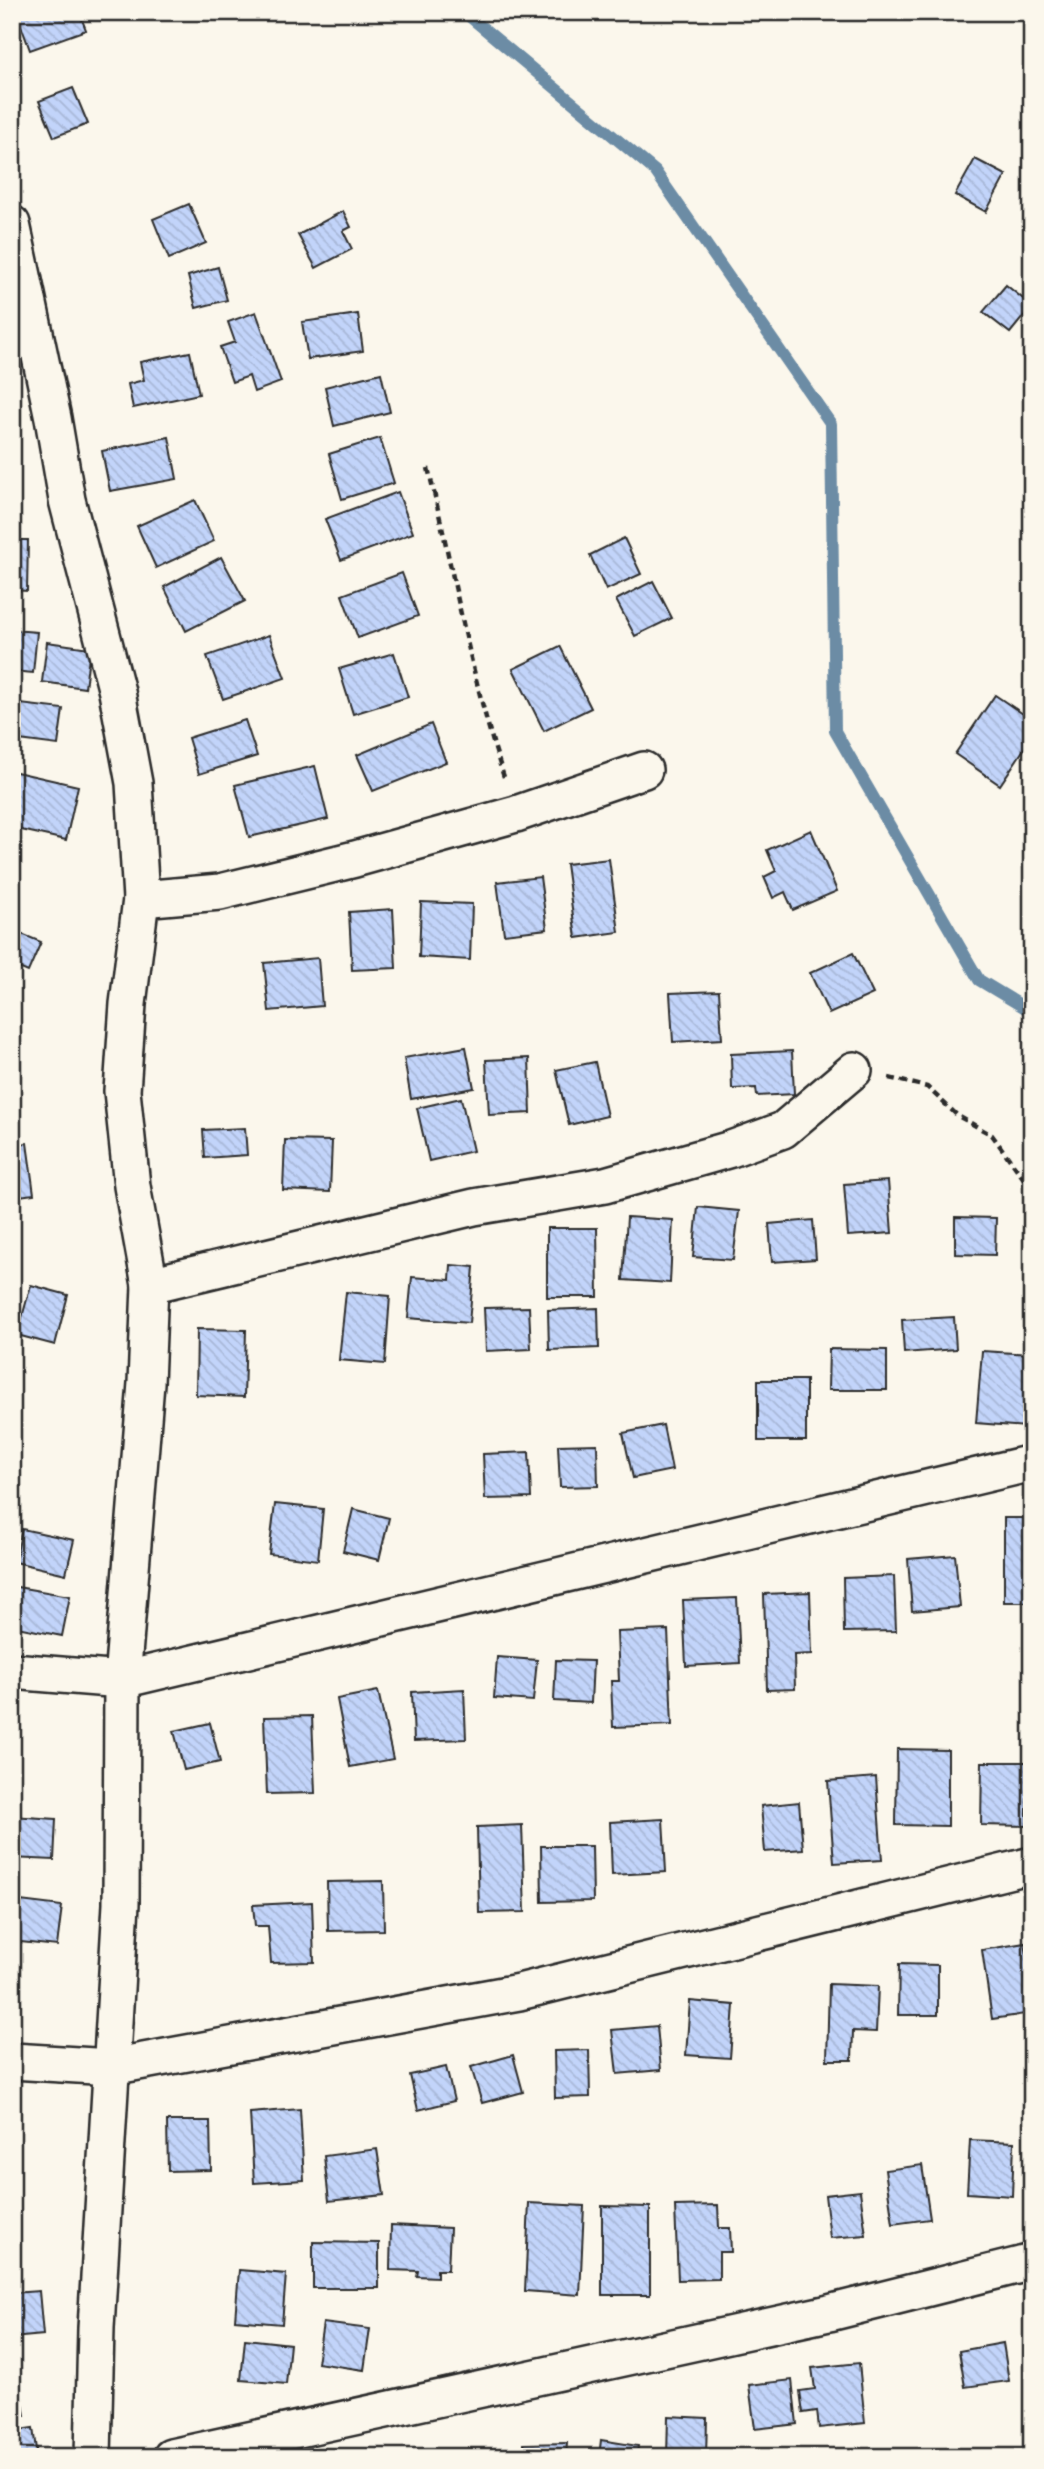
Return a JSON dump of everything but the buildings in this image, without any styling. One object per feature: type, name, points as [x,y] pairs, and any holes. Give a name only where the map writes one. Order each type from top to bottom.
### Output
[{"type":"street","points":[[12,225],[53,418],[67,500],[117,692],[134,783],[141,899],[128,1004],[122,1091],[132,1186],[150,1285],[146,1383],[122,1680],[121,1904],[96,2328],[93,2457]]},
{"type":"street","points":[[141,899],[220,892],[355,859],[516,814],[644,770]]},
{"type":"street","points":[[150,1285],[474,1207],[605,1185],[731,1149],[783,1130],[854,1070]]},
{"type":"street","points":[[12,1671],[122,1680],[1032,1463]]},
{"type":"street","points":[[12,2061],[111,2067],[519,1992],[1032,1865]]},
{"type":"street","points":[[171,2457],[830,2314],[1032,2262]]},
{"type":"path","points":[[428,468],[447,543],[469,657],[490,735],[516,814]]},
{"type":"path","points":[[854,1070],[927,1087],[958,1116],[992,1135],[1032,1190]]},
{"type":"waterway","points":[[464,12],[655,171],[831,424],[835,731],[979,980],[1032,1012]]}]
